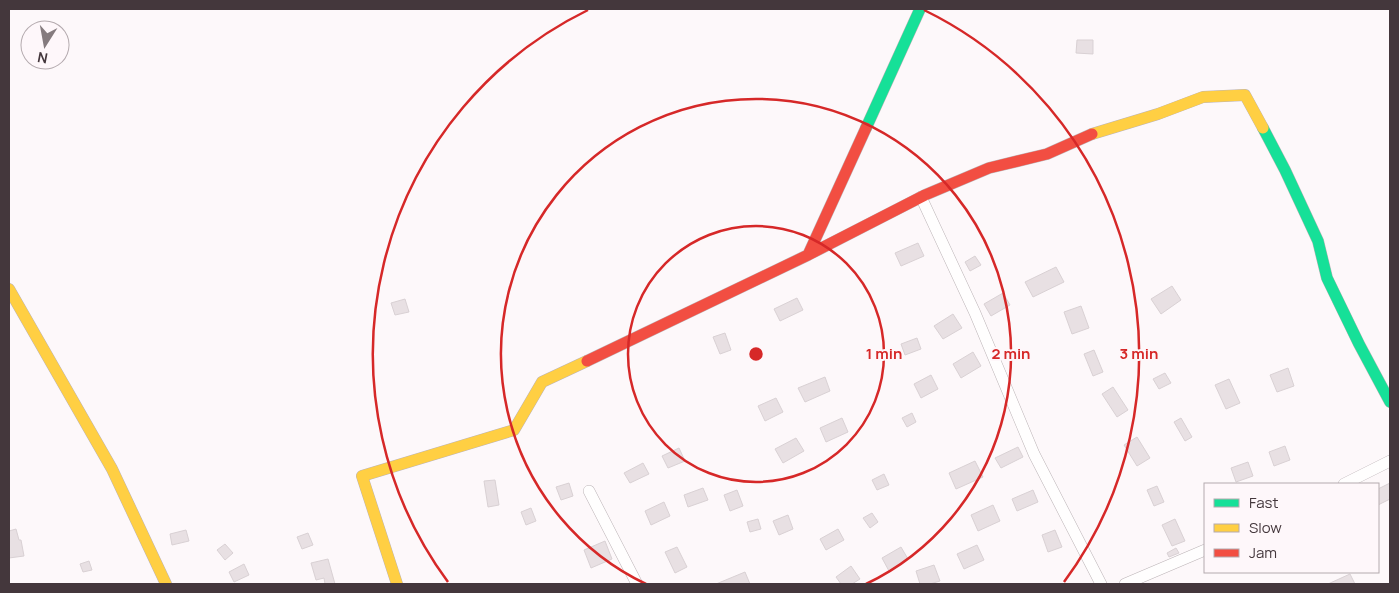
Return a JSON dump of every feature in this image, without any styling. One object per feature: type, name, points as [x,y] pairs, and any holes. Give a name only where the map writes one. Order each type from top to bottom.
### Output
[{"type":"street","points":[[808,255],[920,9]]},
{"type":"street","points":[[397,584],[362,476],[514,430],[542,382],[808,255],[921,197],[989,168],[1047,154],[1093,134],[1158,114],[1203,97],[1245,95],[1285,170],[1318,241],[1327,278],[1390,402]]},
{"type":"street","points":[[921,197],[975,314],[1034,454],[1100,584]]},
{"type":"street","points":[[9,289],[112,469],[166,584]]},
{"type":"street","points":[[1346,483],[1390,461]]},
{"type":"street","points":[[589,491],[637,584]]},
{"type":"street","points":[[1125,584],[1204,550]]},
{"type":"building","points":[[1077,40],[1093,40],[1093,54],[1076,53]]},
{"type":"building","points":[[918,243],[924,256],[901,266],[895,253]]},
{"type":"building","points":[[975,256],[981,265],[970,271],[965,262]]},
{"type":"building","points":[[1056,267],[1064,282],[1033,297],[1025,282]]},
{"type":"building","points":[[1172,286],[1181,300],[1161,314],[1151,299]]},
{"type":"building","points":[[1003,293],[1010,305],[991,316],[984,304]]},
{"type":"building","points":[[797,298],[803,310],[780,321],[774,309]]},
{"type":"building","points":[[405,299],[409,312],[395,315],[391,303]]},
{"type":"building","points":[[1081,306],[1089,328],[1072,334],[1064,312]]},
{"type":"building","points":[[953,314],[962,328],[943,339],[934,326]]},
{"type":"building","points":[[725,333],[731,350],[720,354],[713,337]]},
{"type":"building","points":[[917,338],[921,349],[905,355],[901,344]]},
{"type":"building","points":[[1094,350],[1103,372],[1093,376],[1084,354]]},
{"type":"building","points":[[973,352],[981,366],[961,378],[953,364]]},
{"type":"building","points":[[1288,368],[1294,386],[1277,392],[1270,375]]},
{"type":"building","points":[[1165,373],[1171,383],[1159,389],[1153,379]]},
{"type":"building","points":[[931,375],[938,389],[921,398],[914,384]]},
{"type":"building","points":[[825,377],[830,391],[805,402],[798,388]]},
{"type":"building","points":[[1229,379],[1240,403],[1226,409],[1215,385]]},
{"type":"building","points":[[1113,387],[1128,410],[1117,417],[1102,394]]},
{"type":"building","points":[[776,398],[783,412],[765,421],[758,406]]},
{"type":"building","points":[[912,413],[916,422],[907,427],[902,418]]},
{"type":"building","points":[[842,418],[848,432],[826,442],[820,428]]},
{"type":"building","points":[[1181,418],[1192,437],[1185,441],[1174,422]]},
{"type":"building","points":[[1137,437],[1150,458],[1137,466],[1124,445]]},
{"type":"building","points":[[796,438],[804,451],[783,463],[775,449]]},
{"type":"building","points":[[1285,446],[1290,460],[1274,466],[1269,452]]},
{"type":"building","points":[[1018,447],[1023,457],[1001,468],[995,458]]},
{"type":"building","points":[[679,448],[685,461],[668,468],[662,456]]},
{"type":"building","points":[[975,461],[983,477],[956,489],[949,473]]},
{"type":"building","points":[[1248,462],[1253,476],[1236,482],[1231,468]]},
{"type":"building","points":[[643,463],[649,474],[630,483],[624,473]]},
{"type":"building","points":[[884,474],[889,485],[877,490],[872,480]]},
{"type":"building","points":[[495,480],[499,505],[488,507],[484,481]]},
{"type":"building","points":[[569,483],[573,496],[561,500],[556,487]]},
{"type":"building","points":[[1390,483],[1390,499],[1379,504],[1379,488]]},
{"type":"building","points":[[1157,486],[1164,502],[1154,506],[1147,490]]},
{"type":"building","points":[[703,488],[708,500],[688,507],[684,495]]},
{"type":"building","points":[[737,490],[743,506],[730,511],[724,495]]},
{"type":"building","points":[[1033,490],[1038,502],[1017,511],[1012,499]]},
{"type":"building","points":[[664,502],[670,516],[651,525],[645,511]]},
{"type":"building","points":[[993,505],[1000,521],[978,531],[971,515]]},
{"type":"building","points":[[531,508],[536,521],[526,525],[521,512]]},
{"type":"building","points":[[872,513],[878,522],[870,528],[863,518]]},
{"type":"building","points":[[788,515],[793,529],[779,535],[773,521]]},
{"type":"building","points":[[758,519],[761,529],[750,532],[747,522]]},
{"type":"building","points":[[1175,519],[1185,541],[1172,546],[1162,525]]},
{"type":"building","points":[[16,529],[19,540],[21,540],[24,556],[9,558],[9,531]]},
{"type":"building","points":[[838,529],[844,540],[826,550],[820,539]]},
{"type":"building","points":[[186,530],[189,541],[172,545],[170,534]]},
{"type":"building","points":[[1055,530],[1062,547],[1048,552],[1042,535]]},
{"type":"building","points":[[308,533],[313,545],[302,549],[297,537]]},
{"type":"building","points":[[605,541],[612,559],[591,568],[584,550]]},
{"type":"building","points":[[225,544],[233,553],[225,560],[217,550]]},
{"type":"building","points":[[977,545],[984,560],[964,569],[957,554]]},
{"type":"building","points":[[677,547],[687,567],[675,573],[665,552]]},
{"type":"building","points":[[901,547],[908,559],[889,571],[882,558]]},
{"type":"building","points":[[1176,548],[1179,553],[1169,557],[1167,553]]},
{"type":"building","points":[[328,559],[335,584],[325,584],[324,578],[316,580],[311,563]]},
{"type":"building","points":[[89,561],[92,570],[83,572],[80,564]]},
{"type":"building","points":[[244,564],[249,575],[234,582],[229,572]]},
{"type":"building","points":[[934,565],[940,581],[920,584],[916,571]]},
{"type":"building","points":[[851,566],[860,579],[852,584],[841,584],[836,577]]},
{"type":"building","points":[[745,572],[750,584],[716,584]]},
{"type":"building","points":[[1350,574],[1355,584],[1328,584]]},
{"type":"traffic: fast","points":[[866,128],[920,9]]},
{"type":"traffic: fast","points":[[1263,128],[1318,241],[1327,278],[1390,402]]},
{"type":"traffic: slow","points":[[1092,134],[1158,114],[1203,97],[1245,95],[1263,128]]},
{"type":"traffic: slow","points":[[9,289],[112,469],[166,584]]},
{"type":"traffic: slow","points":[[397,584],[362,476],[514,430],[542,382],[587,361]]},
{"type":"traffic: jam","points":[[587,361],[808,255],[866,128]]},
{"type":"traffic: jam","points":[[808,255],[925,195],[989,168],[1047,154],[1092,134]]}]
